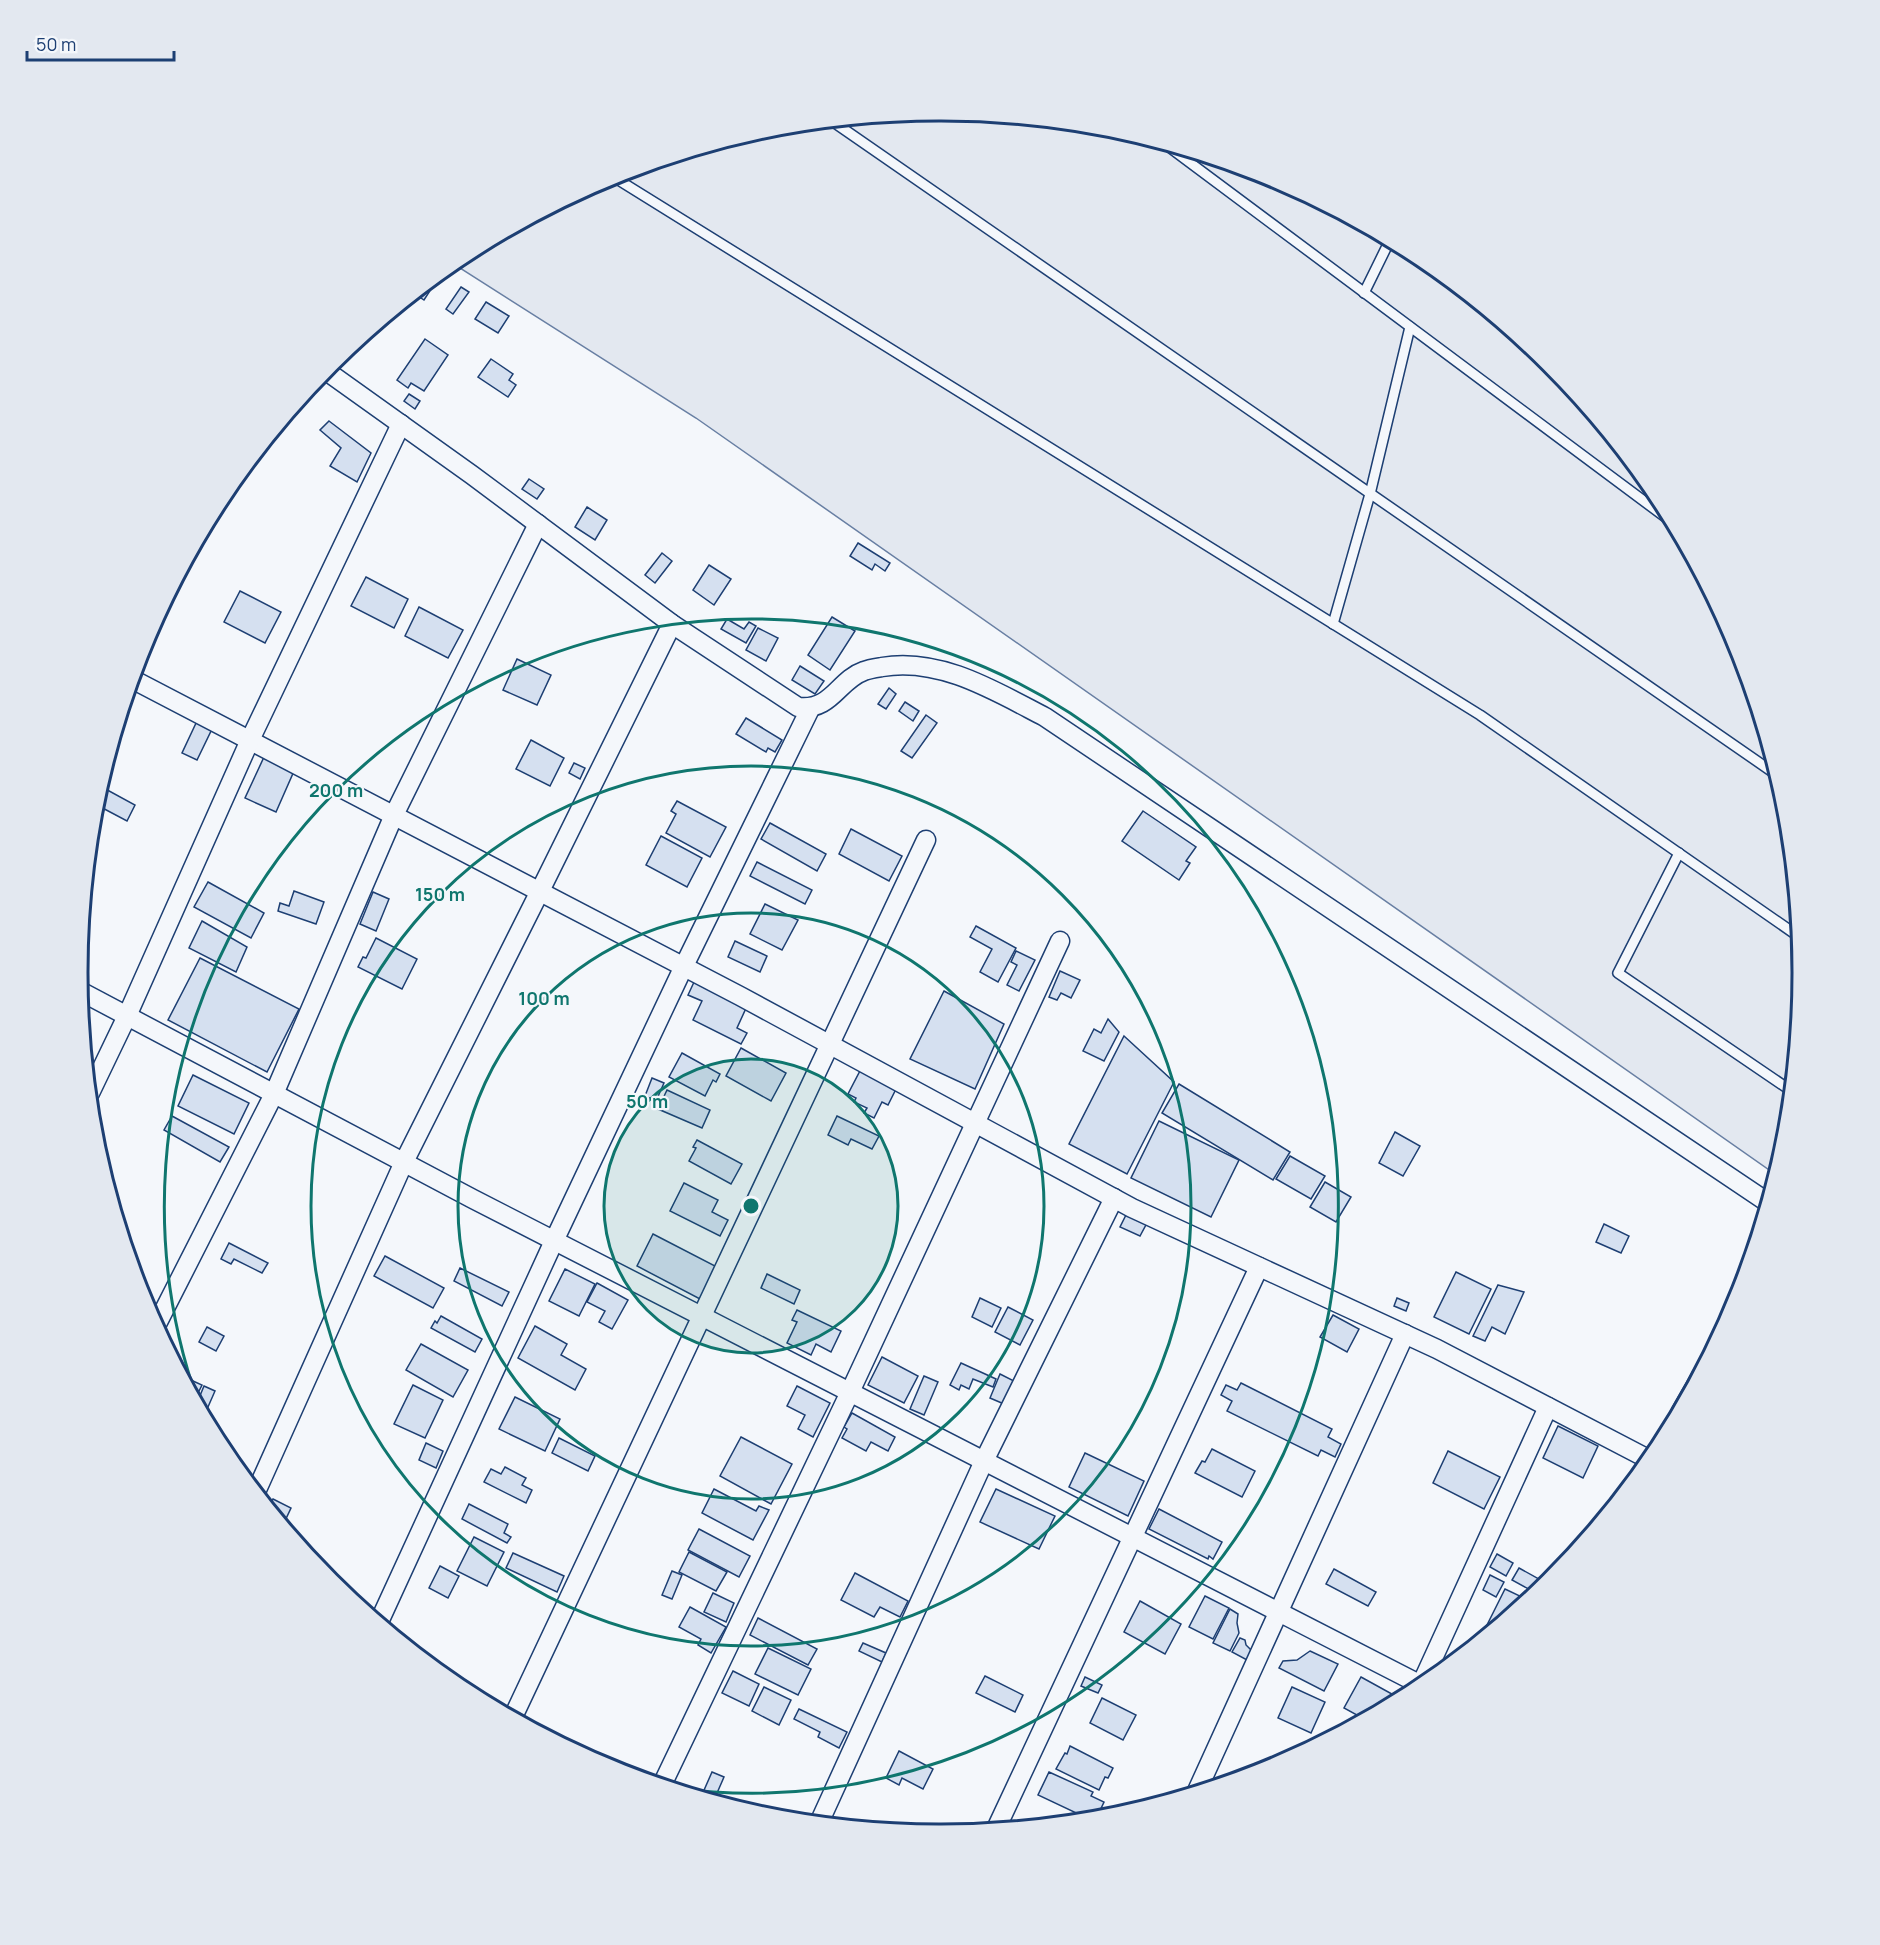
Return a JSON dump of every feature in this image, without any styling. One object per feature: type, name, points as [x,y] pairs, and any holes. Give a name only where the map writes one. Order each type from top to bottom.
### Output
[{"type":"street","points":[[333,376],[672,624],[798,707],[810,708],[825,702],[840,687],[863,671],[899,664],[943,670],[988,688],[1045,717],[1761,1198]]},
{"type":"street","points":[[96,1081],[250,740],[401,424]]},
{"type":"street","points":[[161,1316],[274,1094],[394,815],[538,524]]},
{"type":"street","points":[[259,1484],[404,1162],[672,624]]},
{"type":"street","points":[[140,684],[684,966],[1114,1198],[1405,1334],[1641,1455]]},
{"type":"street","points":[[382,1615],[554,1241],[684,966],[810,708]]},
{"type":"street","points":[[516,1711],[927,840]]},
{"type":"street","points":[[665,1779],[850,1392],[1060,941]]},
{"type":"street","points":[[89,996],[554,1241],[1411,1681]]},
{"type":"street","points":[[822,1816],[984,1461],[1114,1198]]},
{"type":"street","points":[[999,1822],[1259,1267]]},
{"type":"street","points":[[1201,1783],[1405,1334]]},
{"type":"street","points":[[1429,1669],[1548,1407]]},
{"type":"lane","points":[[841,127],[1766,767]]},
{"type":"lane","points":[[1182,156],[1654,508]]},
{"type":"lane","points":[[623,183],[1480,716],[1791,931]]},
{"type":"lane","points":[[1364,293],[1386,248]]},
{"type":"lane","points":[[1333,624],[1370,494],[1410,327]]},
{"type":"lane","points":[[1679,853],[1618,973],[1784,1086]]},
{"type":"shaded area","points":[[940,121],[1051,128],[1106,137],[1214,166],[1317,209],[1366,235],[1413,265],[1501,332],[1542,370],[1616,454],[1648,499],[1677,547],[1704,596],[1727,647],[1762,752],[1775,806],[1790,917],[1792,972],[1790,1028],[1784,1084],[1768,1169],[696,418],[461,269],[514,235],[563,209],[666,166],[774,137],[829,128]]},
{"type":"building","points":[[461,287],[469,292],[453,314],[446,309]]},
{"type":"building","points":[[486,302],[509,316],[498,333],[475,319]]},
{"type":"building","points":[[425,339],[448,355],[424,391],[411,383],[408,388],[397,380]]},
{"type":"building","points":[[491,359],[513,374],[509,380],[516,385],[508,397],[478,377]]},
{"type":"building","points":[[409,394],[420,401],[415,409],[404,401]]},
{"type":"building","points":[[329,421],[371,453],[357,482],[330,466],[341,448],[320,430]]},
{"type":"building","points":[[529,479],[544,489],[537,499],[522,489]]},
{"type":"building","points":[[587,507],[607,520],[595,540],[575,527]]},
{"type":"building","points":[[858,543],[890,563],[885,571],[875,564],[872,570],[850,556]]},
{"type":"building","points":[[662,553],[672,561],[655,583],[645,575]]},
{"type":"building","points":[[709,565],[731,579],[714,605],[693,590]]},
{"type":"building","points":[[366,577],[408,599],[394,628],[351,606]]},
{"type":"building","points":[[240,591],[281,612],[265,643],[224,622]]},
{"type":"building","points":[[419,607],[463,630],[448,658],[405,636]]},
{"type":"building","points":[[832,617],[855,631],[830,670],[808,655]]},
{"type":"building","points":[[727,619],[744,629],[749,622],[756,626],[746,643],[721,629]]},
{"type":"building","points":[[758,628],[778,638],[766,661],[746,650]]},
{"type":"building","points":[[517,659],[551,675],[537,705],[503,690]]},
{"type":"building","points":[[800,666],[824,681],[815,694],[792,680]]},
{"type":"building","points":[[889,688],[896,694],[886,709],[878,704]]},
{"type":"building","points":[[905,702],[919,711],[913,721],[899,711]]},
{"type":"building","points":[[926,715],[937,723],[912,758],[901,751]]},
{"type":"building","points":[[746,718],[782,740],[775,752],[768,748],[766,752],[736,734]]},
{"type":"building","points":[[197,721],[212,729],[197,760],[182,753]]},
{"type":"building","points":[[531,740],[564,758],[550,786],[516,769]]},
{"type":"building","points":[[264,757],[294,771],[276,812],[245,798]]},
{"type":"building","points":[[574,763],[585,768],[580,779],[569,773]]},
{"type":"building","points":[[109,791],[135,805],[127,821],[105,809]]},
{"type":"building","points":[[677,801],[726,827],[710,857],[666,833],[676,814],[671,811]]},
{"type":"building","points":[[1143,811],[1196,847],[1186,861],[1190,863],[1179,880],[1122,841]]},
{"type":"building","points":[[770,823],[826,854],[817,871],[761,839]]},
{"type":"building","points":[[851,829],[902,856],[889,881],[839,854]]},
{"type":"building","points":[[661,836],[702,858],[687,887],[646,865]]},
{"type":"building","points":[[757,862],[812,890],[805,904],[750,876]]},
{"type":"building","points":[[208,882],[264,913],[251,938],[194,907]]},
{"type":"building","points":[[294,891],[324,902],[316,924],[278,911],[280,903],[289,906]]},
{"type":"building","points":[[373,892],[389,899],[376,931],[360,924]]},
{"type":"building","points":[[765,904],[798,920],[782,950],[750,934]]},
{"type":"building","points":[[202,921],[247,947],[236,972],[189,948]]},
{"type":"building","points":[[976,926],[1016,948],[998,982],[980,972],[992,949],[970,937]]},
{"type":"building","points":[[376,938],[417,959],[402,989],[358,967],[363,957],[366,958]]},
{"type":"building","points":[[735,941],[767,956],[760,972],[728,957]]},
{"type":"building","points":[[1016,951],[1035,960],[1019,991],[1007,985],[1017,965],[1011,962]]},
{"type":"building","points":[[200,958],[299,1009],[267,1072],[168,1020]]},
{"type":"building","points":[[1060,971],[1080,980],[1071,998],[1061,993],[1057,1000],[1049,997]]},
{"type":"building","points":[[695,980],[747,1006],[737,1028],[747,1033],[741,1044],[693,1020],[702,1001],[688,995]]},
{"type":"building","points":[[944,991],[1004,1024],[975,1089],[910,1059]]},
{"type":"building","points":[[1108,1019],[1119,1032],[1104,1061],[1083,1051],[1094,1029],[1101,1033]]},
{"type":"building","points":[[1124,1036],[1174,1082],[1127,1174],[1069,1144]]},
{"type":"building","points":[[741,1048],[786,1073],[771,1101],[726,1076]]},
{"type":"building","points":[[682,1053],[720,1074],[716,1082],[713,1080],[705,1096],[669,1077]]},
{"type":"building","points":[[862,1067],[898,1085],[888,1105],[882,1102],[874,1118],[864,1113],[867,1108],[854,1102],[856,1098],[848,1094]]},
{"type":"building","points":[[193,1075],[249,1103],[234,1134],[178,1106]]},
{"type":"building","points":[[652,1078],[664,1083],[656,1101],[645,1096]]},
{"type":"building","points":[[1179,1084],[1290,1152],[1273,1180],[1162,1113]]},
{"type":"building","points":[[667,1090],[710,1110],[702,1128],[658,1109]]},
{"type":"building","points":[[172,1116],[229,1147],[220,1162],[164,1130]]},
{"type":"building","points":[[837,1116],[879,1136],[872,1149],[851,1139],[848,1145],[828,1135]]},
{"type":"building","points":[[1159,1121],[1239,1160],[1211,1217],[1131,1178]]},
{"type":"building","points":[[1395,1132],[1420,1146],[1403,1176],[1379,1163]]},
{"type":"building","points":[[697,1140],[742,1164],[731,1184],[689,1161],[696,1148],[693,1147]]},
{"type":"building","points":[[1290,1156],[1325,1176],[1311,1199],[1276,1179]]},
{"type":"building","points":[[1325,1182],[1351,1197],[1336,1222],[1310,1207]]},
{"type":"building","points":[[684,1183],[718,1200],[712,1212],[728,1220],[720,1236],[670,1211]]},
{"type":"building","points":[[1128,1211],[1148,1221],[1140,1236],[1120,1227]]},
{"type":"building","points":[[1604,1224],[1629,1236],[1621,1253],[1596,1242]]},
{"type":"building","points":[[653,1234],[717,1267],[700,1299],[637,1266]]},
{"type":"building","points":[[229,1243],[268,1263],[262,1273],[234,1259],[231,1264],[221,1259]]},
{"type":"building","points":[[385,1256],[444,1288],[433,1308],[374,1276]]},
{"type":"building","points":[[460,1268],[509,1292],[502,1306],[454,1281]]},
{"type":"building","points":[[565,1269],[595,1284],[579,1316],[549,1301]]},
{"type":"building","points":[[1456,1272],[1491,1289],[1469,1334],[1434,1317]]},
{"type":"building","points":[[767,1274],[800,1290],[794,1304],[761,1288]]},
{"type":"building","points":[[597,1283],[628,1300],[612,1329],[599,1322],[605,1311],[587,1302]]},
{"type":"building","points":[[1498,1285],[1524,1292],[1505,1334],[1492,1327],[1485,1341],[1473,1336]]},
{"type":"building","points":[[980,1298],[1001,1308],[992,1327],[972,1317]]},
{"type":"building","points":[[1397,1298],[1409,1303],[1406,1311],[1394,1306]]},
{"type":"building","points":[[1008,1307],[1033,1320],[1020,1345],[995,1332]]},
{"type":"building","points":[[797,1310],[841,1331],[831,1352],[816,1344],[811,1355],[787,1343],[797,1322],[792,1320]]},
{"type":"building","points":[[1333,1315],[1359,1329],[1347,1352],[1320,1337]]},
{"type":"building","points":[[441,1316],[482,1339],[475,1352],[431,1328]]},
{"type":"building","points":[[535,1326],[567,1344],[561,1355],[586,1369],[575,1390],[518,1358]]},
{"type":"building","points":[[207,1327],[224,1336],[216,1351],[199,1342]]},
{"type":"building","points":[[421,1344],[468,1370],[453,1397],[406,1370]]},
{"type":"building","points":[[882,1357],[918,1376],[904,1403],[868,1385]]},
{"type":"building","points":[[961,1363],[996,1379],[993,1387],[973,1379],[969,1389],[961,1385],[959,1390],[950,1385]]},
{"type":"building","points":[[1000,1374],[1014,1381],[1004,1404],[990,1398]]},
{"type":"building","points":[[924,1376],[938,1382],[924,1415],[910,1409]]},
{"type":"building","points":[[194,1381],[202,1385],[199,1391]]},
{"type":"building","points":[[1241,1383],[1332,1429],[1328,1437],[1341,1444],[1335,1457],[1321,1450],[1318,1456],[1227,1411],[1232,1401],[1221,1395],[1226,1385],[1237,1390]]},
{"type":"building","points":[[413,1385],[443,1400],[425,1438],[394,1424]]},
{"type":"building","points":[[204,1386],[215,1391],[208,1407],[203,1398],[201,1394]]},
{"type":"building","points":[[797,1386],[830,1403],[813,1437],[798,1429],[805,1415],[787,1406]]},
{"type":"building","points":[[515,1397],[560,1419],[545,1451],[499,1429]]},
{"type":"building","points":[[852,1413],[895,1437],[888,1451],[871,1442],[866,1451],[842,1438],[847,1429],[844,1427]]},
{"type":"building","points":[[1558,1426],[1598,1446],[1583,1478],[1543,1458]]},
{"type":"building","points":[[741,1437],[792,1464],[771,1504],[720,1476]]},
{"type":"building","points":[[559,1438],[595,1456],[588,1471],[552,1453]]},
{"type":"building","points":[[426,1443],[443,1451],[436,1468],[419,1460]]},
{"type":"building","points":[[1212,1449],[1255,1471],[1242,1497],[1195,1473],[1202,1461],[1205,1462]]},
{"type":"building","points":[[1448,1451],[1500,1477],[1484,1509],[1433,1483]]},
{"type":"building","points":[[1085,1453],[1144,1481],[1128,1516],[1069,1487]]},
{"type":"building","points":[[505,1467],[526,1478],[522,1485],[532,1490],[526,1503],[484,1482],[491,1469],[501,1474]]},
{"type":"building","points":[[714,1489],[756,1511],[759,1506],[769,1510],[753,1540],[702,1513]]},
{"type":"building","points":[[996,1489],[1055,1516],[1039,1549],[980,1522]]},
{"type":"building","points":[[273,1499],[291,1508],[286,1518]]},
{"type":"building","points":[[469,1504],[508,1524],[504,1533],[511,1537],[507,1543],[462,1519]]},
{"type":"building","points":[[1159,1509],[1222,1542],[1213,1559],[1209,1556],[1208,1559],[1149,1529]]},
{"type":"building","points":[[699,1529],[750,1556],[739,1577],[688,1550]]},
{"type":"building","points":[[474,1537],[504,1552],[487,1586],[457,1571]]},
{"type":"building","points":[[689,1552],[727,1572],[716,1591],[679,1572]]},
{"type":"building","points":[[513,1553],[564,1576],[557,1592],[506,1568]]},
{"type":"building","points":[[1497,1554],[1513,1563],[1506,1576],[1490,1567]]},
{"type":"building","points":[[440,1566],[459,1576],[448,1598],[429,1588]]},
{"type":"building","points":[[1519,1568],[1538,1579],[1528,1588],[1512,1580]]},
{"type":"building","points":[[1334,1569],[1376,1592],[1368,1606],[1326,1584]]},
{"type":"building","points":[[672,1571],[682,1575],[672,1599],[662,1595]]},
{"type":"building","points":[[855,1573],[908,1601],[900,1617],[880,1607],[874,1617],[841,1600]]},
{"type":"building","points":[[1490,1575],[1504,1582],[1496,1597],[1483,1590]]},
{"type":"building","points":[[1505,1589],[1519,1596],[1501,1613],[1488,1624]]},
{"type":"building","points":[[713,1593],[734,1603],[726,1622],[704,1612]]},
{"type":"building","points":[[1205,1596],[1229,1608],[1213,1639],[1189,1627]]},
{"type":"building","points":[[1140,1601],[1181,1624],[1165,1654],[1124,1632]]},
{"type":"building","points":[[690,1607],[726,1627],[711,1653],[698,1645],[701,1639],[679,1627]]},
{"type":"building","points":[[1230,1609],[1238,1614],[1239,1633],[1230,1651],[1213,1643]]},
{"type":"building","points":[[758,1618],[817,1649],[808,1665],[750,1635]]},
{"type":"building","points":[[1240,1638],[1245,1640],[1246,1645],[1252,1651],[1247,1660],[1232,1652]]},
{"type":"building","points":[[863,1643],[886,1653],[882,1662],[859,1651]]},
{"type":"building","points":[[768,1648],[811,1669],[798,1695],[755,1674]]},
{"type":"building","points":[[1310,1651],[1338,1664],[1324,1691],[1279,1668],[1283,1661],[1297,1660]]},
{"type":"building","points":[[733,1671],[759,1684],[749,1706],[722,1693]]},
{"type":"building","points":[[985,1676],[1023,1695],[1015,1712],[976,1693]]},
{"type":"building","points":[[1085,1677],[1102,1685],[1098,1693],[1081,1686]]},
{"type":"building","points":[[1361,1677],[1391,1694],[1357,1715],[1344,1708]]},
{"type":"building","points":[[764,1687],[791,1700],[779,1725],[752,1711]]},
{"type":"building","points":[[1292,1687],[1325,1702],[1311,1733],[1278,1718]]},
{"type":"building","points":[[1102,1698],[1136,1715],[1123,1740],[1090,1723]]},
{"type":"building","points":[[799,1709],[847,1732],[839,1748],[818,1737],[820,1732],[794,1719]]},
{"type":"building","points":[[1070,1746],[1113,1768],[1108,1778],[1105,1777],[1099,1790],[1056,1769]]},
{"type":"building","points":[[899,1751],[933,1769],[923,1789],[902,1778],[899,1785],[886,1778]]},
{"type":"building","points":[[712,1772],[724,1777],[717,1794],[704,1790]]},
{"type":"building","points":[[1049,1772],[1093,1792],[1091,1796],[1104,1802],[1101,1809],[1076,1813],[1038,1795]]}]
